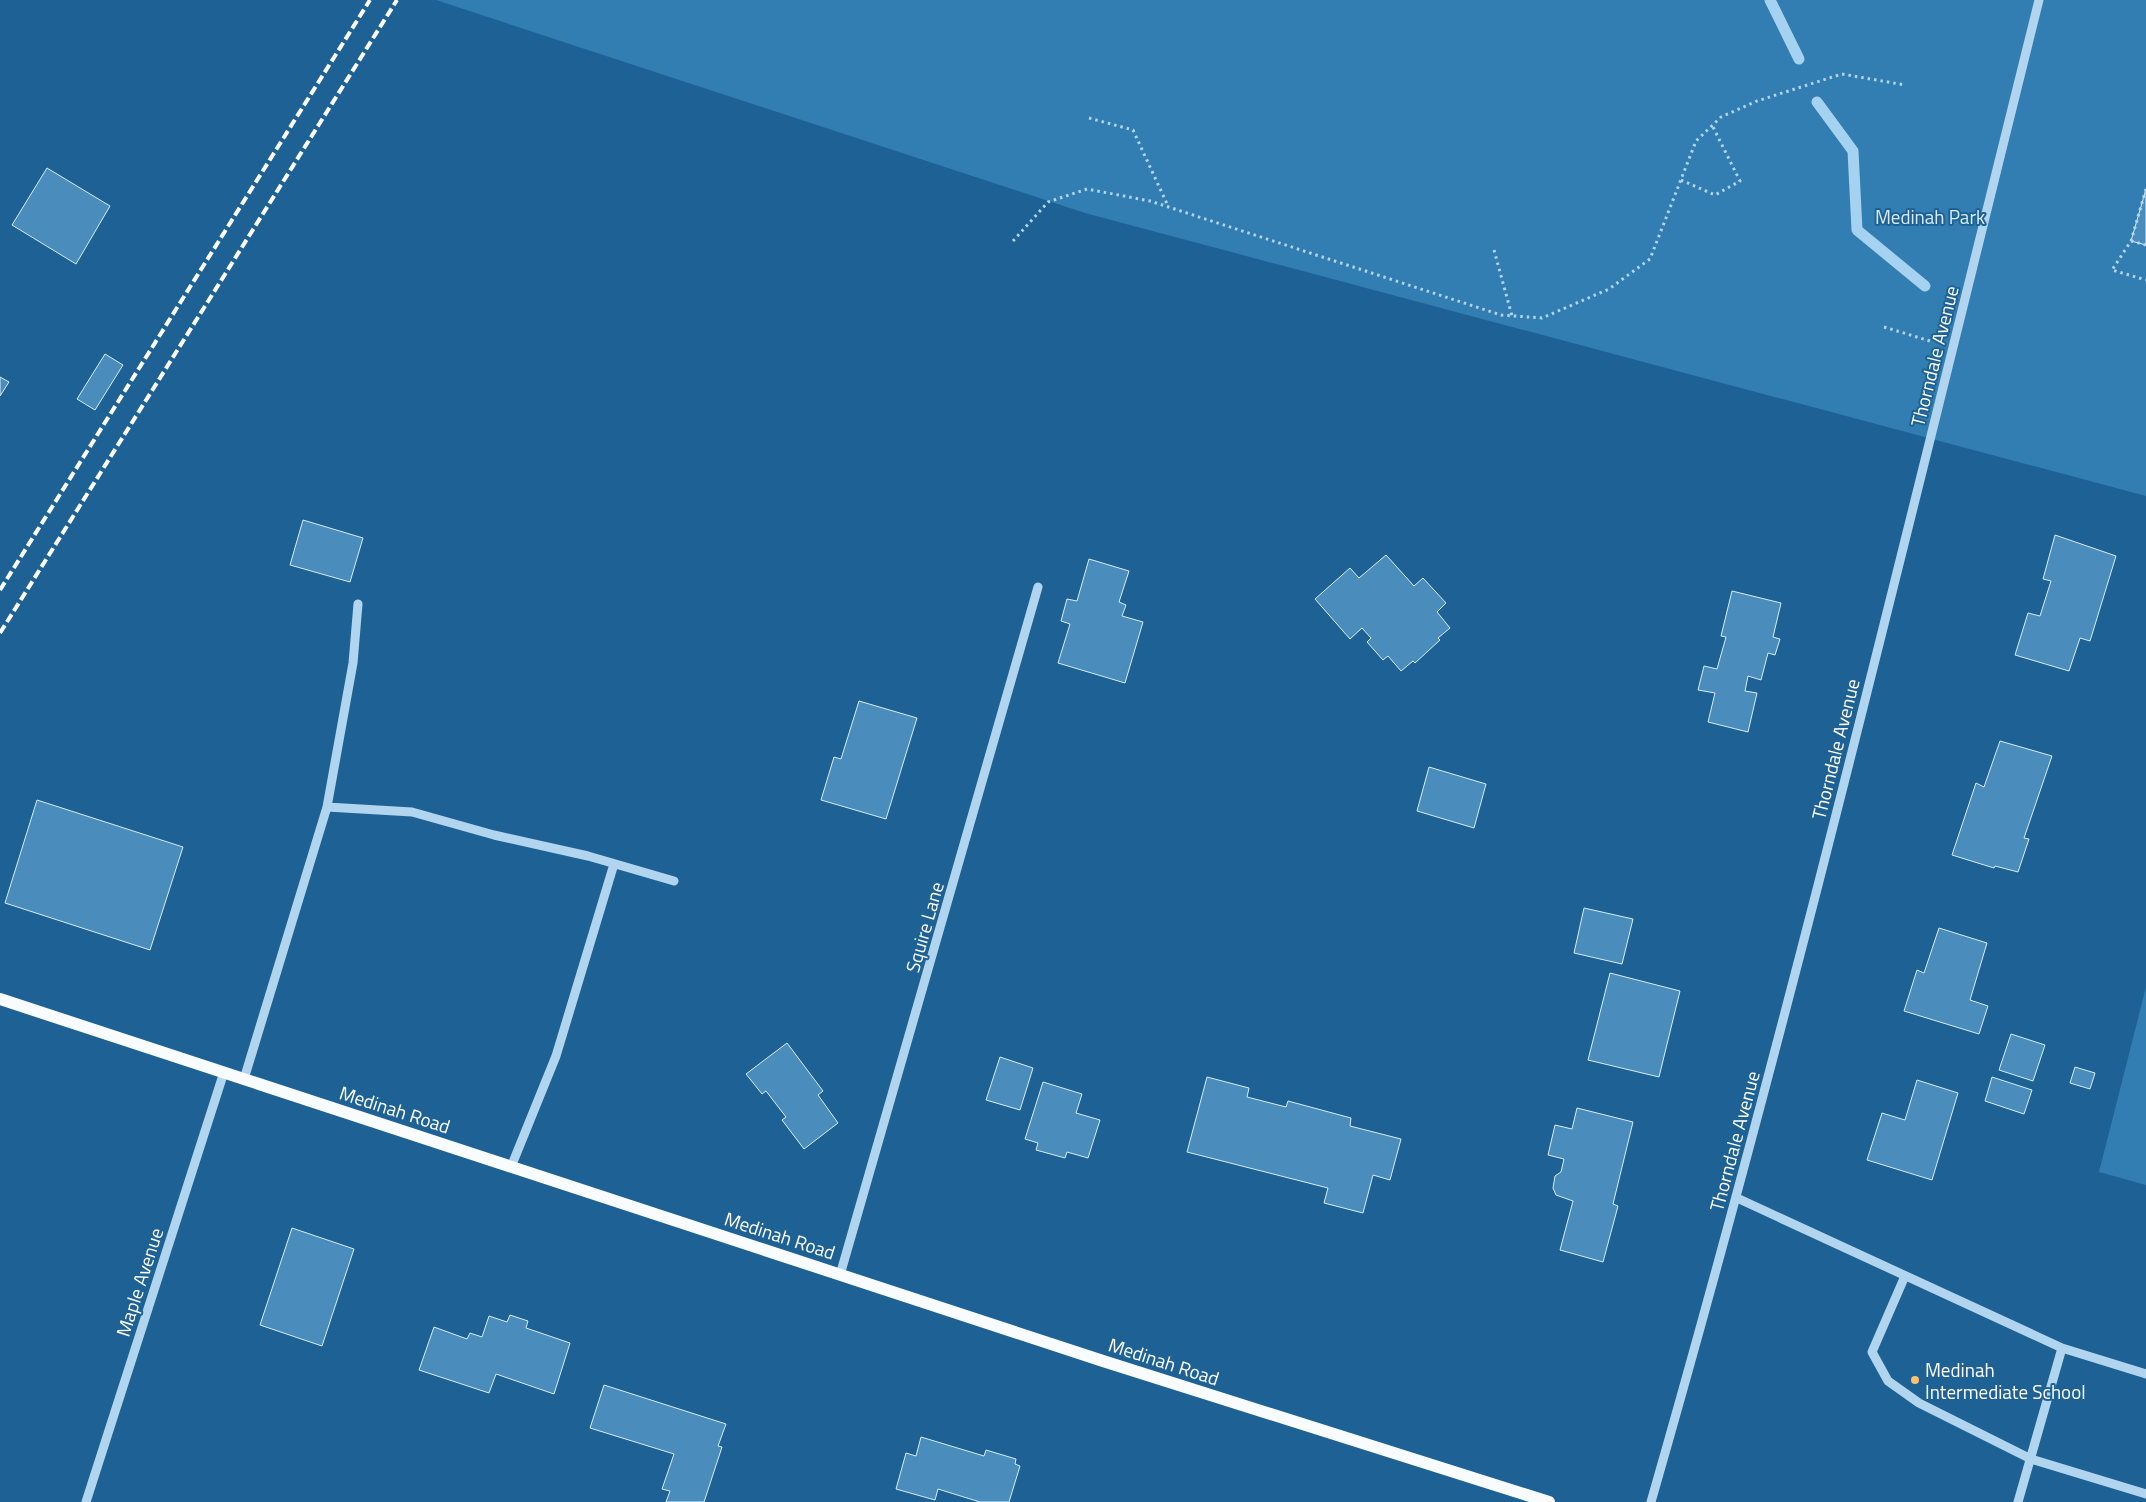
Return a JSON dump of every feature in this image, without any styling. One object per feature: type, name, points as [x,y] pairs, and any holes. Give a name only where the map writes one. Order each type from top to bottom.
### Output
[{"type":"main road","name":"Medinah Road","points":[[0,999],[1113,1364],[1549,1502]]},
{"type":"street","name":"Thorndale Avenue","points":[[1651,1502],[1737,1198],[1953,348],[2039,0]]},
{"type":"street","name":"Squire Lane","points":[[840,1275],[1038,587]]},
{"type":"street","points":[[244,1079],[327,807],[353,663],[358,604]]},
{"type":"street","points":[[327,807],[412,812],[674,881]]},
{"type":"street","points":[[511,1167],[556,1056],[614,864]]},
{"type":"street","name":"Maple Avenue","points":[[86,1502],[224,1072]]},
{"type":"street","points":[[1737,1198],[2062,1348],[2146,1374]]},
{"type":"street","points":[[1906,1276],[1872,1352],[1888,1381],[1919,1403],[2031,1459],[2146,1494]]},
{"type":"street","points":[[2018,1502],[2062,1348]]},
{"type":"path","points":[[1013,241],[1048,202],[1087,188],[1150,200],[1501,315],[1542,318],[1609,289],[1650,259],[1696,141],[1721,116],[1757,101],[1842,74],[1906,85]]},
{"type":"path","points":[[1089,118],[1132,130],[1168,206]]},
{"type":"path","points":[[1681,180],[1715,195],[1740,181],[1712,125]]},
{"type":"path","points":[[2146,189],[2131,241],[2112,270],[2146,280]]},
{"type":"path","points":[[2131,241],[2146,245]]},
{"type":"path","points":[[1494,250],[1512,316]]},
{"type":"path","points":[[1884,327],[1953,348]]},
{"type":"green space","name":"Medinah Park","points":[[436,0],[2146,0],[2146,496],[1085,213]]},
{"type":"green space","points":[[2146,987],[2146,1185],[2099,1172]]},
{"type":"building","points":[[47,168],[110,206],[76,264],[12,225]]},
{"type":"building","points":[[2146,189],[2146,245],[2131,241]]},
{"type":"building","points":[[105,354],[123,365],[95,410],[77,399]]},
{"type":"building","points":[[0,377],[9,382],[0,396]]},
{"type":"building","points":[[303,520],[363,538],[350,582],[290,565]]},
{"type":"building","points":[[2055,535],[2116,556],[2090,641],[2080,638],[2069,671],[2015,655],[2028,613],[2040,616],[2051,581],[2043,579]]},
{"type":"building","points":[[1386,555],[1414,586],[1423,578],[1446,603],[1437,612],[1450,628],[1415,663],[1413,661],[1401,671],[1388,656],[1383,660],[1367,642],[1371,638],[1362,628],[1350,639],[1315,599],[1350,568],[1359,578]]},
{"type":"building","points":[[1089,559],[1129,571],[1119,602],[1126,605],[1122,616],[1143,622],[1125,683],[1058,663],[1070,624],[1061,621],[1067,599],[1077,601]]},
{"type":"building","points":[[1732,591],[1781,603],[1773,637],[1780,639],[1775,655],[1768,653],[1761,680],[1748,676],[1745,691],[1757,693],[1748,732],[1708,722],[1715,693],[1698,690],[1704,666],[1717,669],[1726,637],[1721,636]]},
{"type":"building","points":[[859,701],[917,718],[886,819],[821,800],[834,757],[841,759]]},
{"type":"building","points":[[2000,741],[2052,756],[2024,838],[2029,839],[2018,872],[1995,866],[1994,868],[1952,855],[1976,783],[1984,787]]},
{"type":"building","points":[[1429,767],[1486,784],[1474,828],[1417,811]]},
{"type":"building","points":[[37,800],[183,847],[150,950],[5,903]]},
{"type":"building","points":[[1584,908],[1633,919],[1622,964],[1574,953]]},
{"type":"building","points":[[1939,928],[1987,943],[1970,1000],[1988,1006],[1979,1034],[1904,1011],[1917,970],[1924,973]]},
{"type":"building","points":[[1610,973],[1680,991],[1659,1077],[1588,1060]]},
{"type":"building","points":[[2011,1034],[2045,1045],[2033,1081],[1999,1070]]},
{"type":"building","points":[[787,1043],[823,1091],[818,1095],[838,1123],[804,1149],[782,1120],[786,1117],[766,1091],[762,1094],[746,1074]]},
{"type":"building","points":[[1000,1057],[1033,1068],[1020,1110],[986,1100]]},
{"type":"building","points":[[2075,1067],[2095,1073],[2090,1089],[2070,1083]]},
{"type":"building","points":[[1207,1077],[1249,1088],[1247,1097],[1286,1107],[1288,1101],[1351,1118],[1350,1126],[1401,1139],[1390,1180],[1373,1175],[1363,1213],[1324,1203],[1328,1188],[1187,1152]]},
{"type":"building","points":[[1992,1077],[2032,1090],[2024,1114],[1985,1101]]},
{"type":"building","points":[[1917,1080],[1958,1093],[1932,1180],[1867,1160],[1882,1113],[1905,1120]]},
{"type":"building","points":[[1043,1082],[1082,1094],[1076,1113],[1100,1120],[1088,1158],[1067,1152],[1065,1158],[1036,1150],[1038,1143],[1025,1139]]},
{"type":"building","points":[[1577,1108],[1633,1122],[1613,1204],[1618,1206],[1603,1262],[1560,1250],[1573,1201],[1556,1195],[1553,1188],[1555,1176],[1561,1172],[1564,1159],[1548,1155],[1555,1125],[1572,1129]]},
{"type":"building","points":[[292,1228],[354,1249],[322,1346],[260,1325]]},
{"type":"building","points":[[510,1315],[528,1321],[526,1328],[570,1343],[554,1394],[496,1374],[489,1393],[419,1370],[434,1327],[467,1339],[470,1333],[482,1337],[489,1316],[507,1322]]},
{"type":"building","points":[[604,1385],[726,1424],[718,1446],[722,1447],[704,1502],[666,1502],[670,1491],[662,1489],[674,1454],[590,1428]]},
{"type":"building","points":[[921,1437],[984,1456],[986,1450],[1016,1459],[1015,1464],[1020,1466],[1009,1502],[980,1502],[938,1489],[935,1500],[896,1489],[906,1453],[916,1456]]},
{"type":"waterway","points":[[1770,0],[1799,59]]},
{"type":"waterway","points":[[1817,102],[1853,151],[1857,230],[1925,286]]},
{"type":"railway","points":[[0,590],[370,0]]},
{"type":"railway","points":[[0,633],[397,0]]},
{"type":"place","name":"Medinah Intermediate School","points":[[1915,1380]]}]
